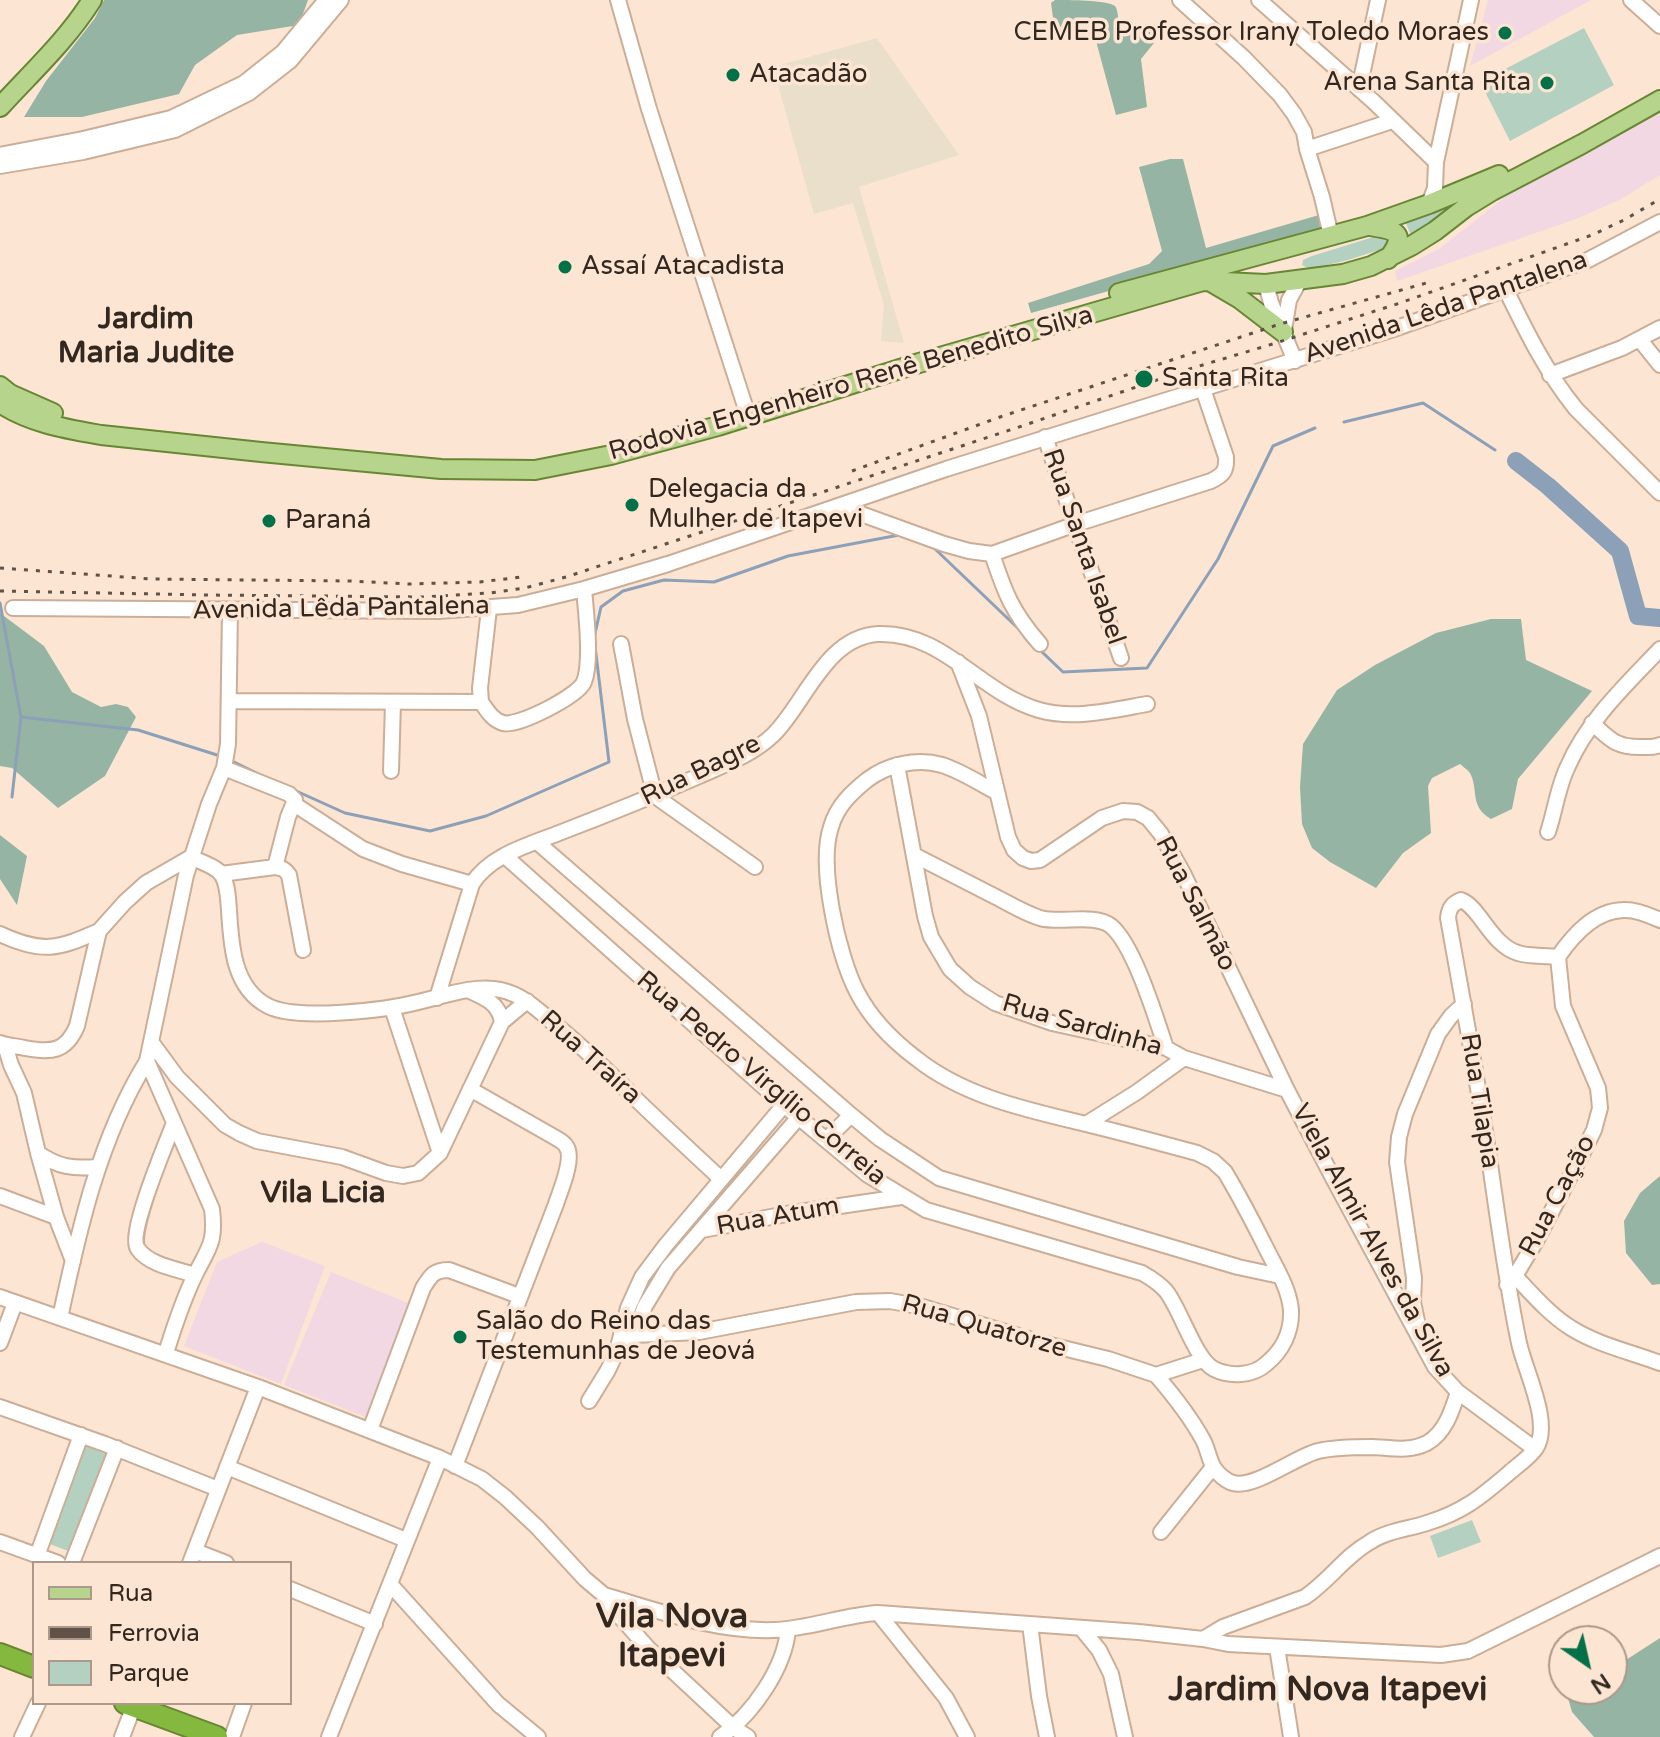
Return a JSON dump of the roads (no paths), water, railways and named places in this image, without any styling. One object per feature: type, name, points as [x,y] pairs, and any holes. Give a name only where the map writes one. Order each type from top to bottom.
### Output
[{"type":"highway","points":[[0,1654],[32,1666]]},
{"type":"highway","points":[[135,1705],[217,1737]]},
{"type":"main road","points":[[0,107],[56,48],[92,0]]},
{"type":"main road","name":"Rodovia Engenheiro Renê Benedito Silva","points":[[0,386],[10,394],[55,415],[95,422],[387,455],[467,461],[527,461],[593,449],[678,427],[1145,285],[1367,226],[1429,204],[1529,161],[1595,127],[1660,88]]},
{"type":"main road","name":"Rodovia Engenheiro Renê Benedito Silva","points":[[0,403],[15,413],[67,429],[101,435],[415,467],[535,470],[611,455],[718,426],[919,363],[1203,281],[1266,284],[1343,274],[1371,266],[1435,231],[1492,191],[1660,100]]},
{"type":"main road","points":[[1367,226],[1389,229],[1397,235],[1397,247],[1388,259]]},
{"type":"main road","points":[[1266,284],[1268,270],[1294,246],[1294,262],[1301,278]]},
{"type":"main road","points":[[1211,282],[1240,299],[1283,333]]},
{"type":"street","points":[[0,155],[171,118],[244,83],[283,52],[326,0]]},
{"type":"street","points":[[0,166],[83,152],[175,130],[249,93],[290,61],[341,0]]},
{"type":"street","points":[[618,0],[649,109],[745,406]]},
{"type":"street","points":[[1180,0],[1244,58],[1294,114],[1304,132],[1331,236]]},
{"type":"street","points":[[1259,0],[1436,162]]},
{"type":"street","points":[[1359,89],[1378,0]]},
{"type":"street","points":[[1429,204],[1435,188],[1436,162],[1471,0]]},
{"type":"street","points":[[1631,0],[1660,26]]},
{"type":"street","points":[[1307,149],[1392,121]]},
{"type":"street","name":"Avenida Lêda Pantalena","points":[[13,608],[438,611],[518,605],[668,564],[1045,437],[1394,329],[1588,260],[1660,222]]},
{"type":"street","points":[[1283,333],[1289,300],[1301,278]]},
{"type":"street","points":[[1266,284],[1295,361]]},
{"type":"street","points":[[1505,288],[1550,375],[1576,409],[1660,493]]},
{"type":"street","points":[[1550,375],[1640,340],[1660,328]]},
{"type":"street","points":[[1640,340],[1660,365]]},
{"type":"street","points":[[839,506],[944,544],[992,554],[1221,476],[1227,468],[1226,457],[1203,389]]},
{"type":"street","name":"Rua Santa Isabel","points":[[1045,437],[1121,658]]},
{"type":"street","points":[[992,554],[1012,607],[1040,644]]},
{"type":"street","points":[[489,609],[481,702],[500,723],[512,724],[583,686],[587,654],[584,589]]},
{"type":"street","points":[[60,1318],[97,1167],[122,1107],[147,1061],[191,857],[224,768],[228,744],[230,610]]},
{"type":"street","name":"Rua Bagre","points":[[472,884],[479,873],[505,856],[655,796],[742,757],[774,734],[834,654],[874,634],[899,634],[920,641],[958,662],[1010,699],[1040,711],[1096,713],[1147,704]]},
{"type":"street","points":[[621,644],[635,719],[655,796],[755,867]]},
{"type":"street","points":[[1548,832],[1566,770],[1581,739],[1660,649]]},
{"type":"street","name":"Rua Salmão","points":[[958,662],[979,716],[996,792],[1014,850],[1023,858],[1040,860],[1102,818],[1123,811],[1137,812],[1148,818],[1183,873],[1287,1090]]},
{"type":"street","points":[[229,701],[481,702]]},
{"type":"street","points":[[391,771],[393,702]]},
{"type":"street","points":[[1592,723],[1613,743],[1623,747],[1653,748],[1660,745]]},
{"type":"street","points":[[996,792],[942,765],[922,762],[897,765],[875,774],[852,792],[831,826],[826,849],[831,900],[841,950],[856,991],[872,1016],[920,1062],[948,1078],[1013,1106],[1197,1153],[1225,1172],[1280,1276],[1289,1296],[1291,1313],[1287,1336],[1263,1368],[1248,1374],[1231,1374],[1214,1369],[1203,1360],[1156,1375],[1199,1432],[1213,1467],[1233,1483],[1244,1484],[1318,1451],[1375,1447],[1415,1449],[1431,1441],[1441,1431],[1458,1392]]},
{"type":"street","name":"Rua Sardinha","points":[[897,765],[931,937],[950,969],[970,987],[995,1003],[1038,1019],[1166,1048],[1184,1058],[1287,1090]]},
{"type":"street","points":[[224,768],[289,794],[295,800],[275,867]]},
{"type":"street","points":[[294,804],[363,849],[472,884],[437,998]]},
{"type":"street","name":"Rua Pedro Virgílio Correia","points":[[537,842],[851,1115],[880,1139],[939,1178],[1238,1267],[1280,1276]]},
{"type":"street","points":[[914,855],[1031,915],[1043,919],[1099,920],[1109,924],[1127,948],[1166,1048]]},
{"type":"street","name":"Rua Pedro Virgílio Correia","points":[[505,856],[784,1105],[868,1175],[926,1210],[1142,1273],[1167,1292],[1203,1360]]},
{"type":"street","points":[[191,857],[221,874],[283,868],[289,875],[303,950]]},
{"type":"street","points":[[0,934],[22,944],[47,948],[68,945],[99,931],[146,883],[191,857]]},
{"type":"street","name":"Rua Traíra","points":[[221,874],[228,894],[232,953],[240,976],[254,996],[269,1006],[290,1013],[392,1008],[468,990],[500,990],[527,1001],[588,1052],[721,1179]]},
{"type":"street","name":"Rua Tilapia","points":[[1535,1449],[1542,1426],[1522,1356],[1449,910],[1461,900],[1467,903],[1491,933],[1513,951],[1558,957]]},
{"type":"street","points":[[1558,957],[1584,926],[1605,914],[1624,909],[1660,920]]},
{"type":"street","points":[[2,1044],[39,1051],[63,1046],[71,1040],[99,931]]},
{"type":"street","name":"Rua Cação","points":[[1558,957],[1563,1006],[1598,1088],[1600,1108],[1583,1152],[1511,1281],[1570,1328],[1660,1363]]},
{"type":"street","points":[[468,990],[494,1004],[502,1022]]},
{"type":"street","points":[[152,1043],[177,1077],[225,1125],[257,1141],[342,1157],[403,1176],[418,1173],[440,1153],[502,1022],[527,1001]]},
{"type":"street","points":[[1419,1334],[1397,1162],[1399,1137],[1405,1114],[1438,1034],[1464,1004]]},
{"type":"street","points":[[392,1008],[440,1153]]},
{"type":"street","points":[[2,1044],[24,1093],[56,1217],[73,1261]]},
{"type":"street","points":[[1086,1124],[1184,1058]]},
{"type":"street","points":[[147,1061],[212,1209],[214,1225],[212,1240],[195,1275],[166,1353]]},
{"type":"street","points":[[455,1466],[556,1204],[570,1154],[556,1138],[470,1089]]},
{"type":"street","name":"Viela Almir Alves da Silva","points":[[1287,1090],[1435,1367],[1458,1392],[1535,1449]]},
{"type":"street","points":[[627,1334],[628,1308],[642,1277],[784,1105]]},
{"type":"street","points":[[827,1139],[851,1115]]},
{"type":"street","points":[[589,1401],[668,1268],[799,1117]]},
{"type":"street","points":[[174,1123],[134,1243],[150,1260],[195,1275]]},
{"type":"street","points":[[38,1153],[62,1166],[97,1167]]},
{"type":"street","points":[[855,1204],[868,1175]]},
{"type":"street","points":[[0,1196],[56,1217]]},
{"type":"street","name":"Rua Atum","points":[[702,1230],[901,1197]]},
{"type":"street","points":[[370,1430],[430,1276],[439,1270],[449,1270],[519,1296]]},
{"type":"street","points":[[0,1297],[258,1387],[440,1458],[482,1479],[537,1527],[604,1595],[647,1647],[734,1728],[748,1737]]},
{"type":"street","name":"Rua Quatorze","points":[[627,1334],[699,1332],[856,1302],[890,1301],[923,1307],[1156,1375]]},
{"type":"street","points":[[0,1343],[15,1303]]},
{"type":"street","points":[[215,1561],[193,1557],[258,1387]]},
{"type":"street","points":[[0,1407],[117,1448],[218,1489]]},
{"type":"street","points":[[37,1556],[81,1435]]},
{"type":"street","points":[[73,1561],[117,1448]]},
{"type":"street","points":[[1203,1639],[1223,1627],[1305,1597],[1370,1542],[1463,1509],[1535,1449]]},
{"type":"street","points":[[329,1737],[440,1458]]},
{"type":"street","points":[[227,1467],[406,1540]]},
{"type":"street","points":[[1161,1532],[1213,1467]]},
{"type":"street","points":[[0,1542],[52,1561]]},
{"type":"street","points":[[604,1595],[702,1623],[758,1630],[788,1629],[852,1615],[878,1613],[1101,1628],[1228,1644],[1441,1655],[1468,1651],[1660,1556]]},
{"type":"street","points":[[390,1584],[498,1704],[538,1737]]},
{"type":"street","points":[[292,1590],[375,1624]]},
{"type":"street","points":[[878,1613],[946,1698],[967,1737]]},
{"type":"street","points":[[1030,1624],[1047,1737]]},
{"type":"street","points":[[1081,1628],[1099,1650],[1111,1674],[1125,1737]]},
{"type":"street","points":[[720,1737],[734,1728],[773,1676],[787,1646],[788,1629]]},
{"type":"street","points":[[1277,1647],[1291,1737]]},
{"type":"street","points":[[22,1737],[37,1705]]},
{"type":"street","points":[[122,1737],[132,1705]]},
{"type":"street","points":[[232,1737],[243,1705]]},
{"type":"waterway","points":[[1344,422],[1423,403],[1495,450]]},
{"type":"waterway","points":[[1041,651],[1063,672],[1147,668],[1218,559],[1273,446],[1315,428]]},
{"type":"waterway","points":[[1516,461],[1620,551],[1638,616],[1660,618]]},
{"type":"waterway","points":[[594,638],[601,607],[623,591],[664,580],[714,582],[788,556],[899,535],[934,548],[1024,634]]},
{"type":"waterway","points":[[0,603],[21,717]]},
{"type":"waterway","points":[[294,790],[345,813],[430,831],[486,816],[609,762],[595,646]]},
{"type":"waterway","points":[[12,797],[21,717],[138,730],[217,755]]},
{"type":"waterway","points":[[234,762],[269,779]]},
{"type":"railway","points":[[0,591],[423,597],[525,588],[1186,370],[1400,303],[1592,235],[1660,199]]},
{"type":"railway","points":[[852,471],[1000,417],[1280,324],[1430,282]]},
{"type":"railway","points":[[0,568],[152,579],[409,584],[480,582],[521,577]]},
{"type":"place","name":"CEMEB Professor Irany Toledo Moraes","points":[[1505,33]]},
{"type":"place","name":"Atacadão","points":[[733,75]]},
{"type":"place","name":"Arena Santa Rita","points":[[1547,83]]},
{"type":"place","name":"Assaí Atacadista","points":[[565,267]]},
{"type":"place","name":"Santa Rita","points":[[1144,379]]},
{"type":"place","name":"Delegacia da Mulher de Itapevi","points":[[632,505]]},
{"type":"place","name":"Paraná","points":[[269,521]]},
{"type":"place","name":"Salão do Reino das Testemunhas de Jeová","points":[[460,1337]]},
{"type":"district","name":"Jardim Maria Judite","points":[[146,337]]},
{"type":"district","name":"Vila Licia","points":[[323,1194]]},
{"type":"district","name":"Vila Nova Itapevi","points":[[672,1638]]},
{"type":"district","name":"Jardim Nova Itapevi","points":[[1328,1691]]}]
